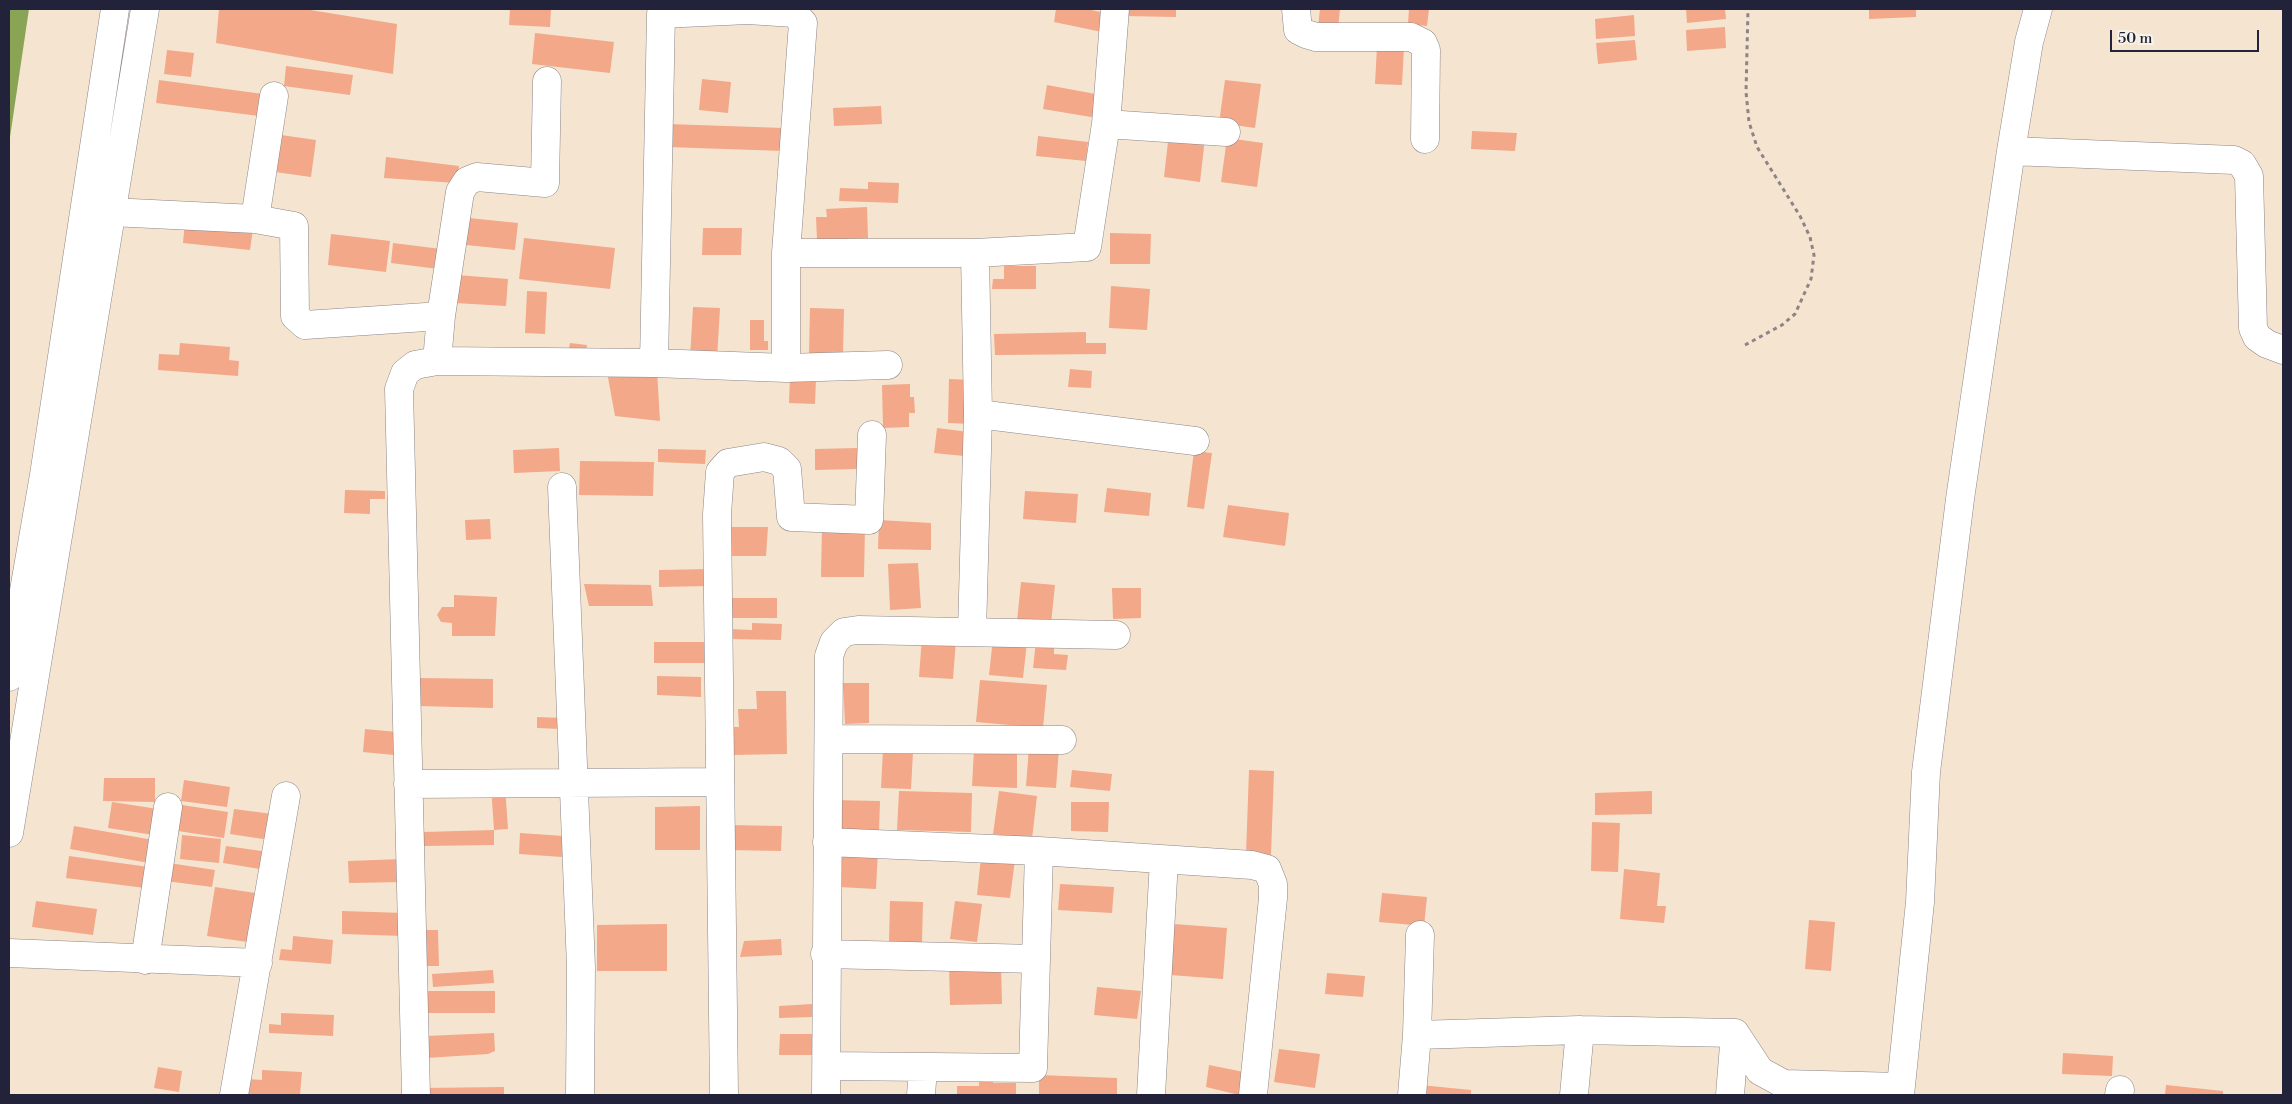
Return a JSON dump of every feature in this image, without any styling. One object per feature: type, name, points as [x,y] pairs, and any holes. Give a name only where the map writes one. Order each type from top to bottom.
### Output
[{"type":"main road","points":[[9,677],[44,475],[115,9]]},
{"type":"main road","points":[[9,833],[145,9]]},
{"type":"main road","points":[[654,363],[661,14],[748,9],[794,12],[803,23],[786,253],[786,368]]},
{"type":"main road","points":[[786,253],[975,253],[1087,247],[1106,124],[1115,9]]},
{"type":"main road","points":[[1296,9],[1298,30],[1316,37],[1411,37],[1423,43],[1426,50],[1425,139]]},
{"type":"main road","points":[[1736,1033],[1760,1071],[1784,1084],[1900,1091],[1920,902],[1926,772],[1960,499],[2011,151],[2029,42],[2038,9]]},
{"type":"main road","points":[[437,361],[441,316],[460,192],[467,181],[477,177],[545,183],[547,81]]},
{"type":"main road","points":[[255,219],[274,96]]},
{"type":"main road","points":[[1106,124],[1226,132]]},
{"type":"main road","points":[[2011,151],[2234,160],[2242,164],[2250,176],[2253,328],[2257,336],[2267,344],[2283,350]]},
{"type":"main road","points":[[111,212],[255,219],[294,226],[295,316],[305,325],[441,316]]},
{"type":"main road","points":[[972,632],[978,414],[975,253]]},
{"type":"main road","points":[[416,1095],[399,389],[405,373],[415,365],[437,361],[654,363],[786,368],[888,365]]},
{"type":"main road","points":[[978,414],[1195,441]]},
{"type":"main road","points":[[724,1095],[717,514],[720,472],[728,463],[764,457],[778,461],[787,469],[790,517],[869,520],[872,435]]},
{"type":"main road","points":[[562,487],[581,967],[580,1095]]},
{"type":"main road","points":[[826,1095],[828,1066],[826,954],[829,656],[834,642],[844,632],[858,630],[1116,635]]},
{"type":"main road","points":[[829,739],[1062,740]]},
{"type":"main road","points":[[408,784],[574,781],[720,782]]},
{"type":"main road","points":[[234,1095],[286,796]]},
{"type":"main road","points":[[145,960],[168,807]]},
{"type":"main road","points":[[827,842],[1039,851],[1252,865],[1268,869],[1273,884],[1253,1095]]},
{"type":"main road","points":[[828,1066],[1033,1068],[1039,851]]},
{"type":"main road","points":[[1151,1095],[1164,860]]},
{"type":"main road","points":[[1412,1095],[1417,1035],[1420,935]]},
{"type":"main road","points":[[9,953],[258,964]]},
{"type":"main road","points":[[826,954],[1036,960]]},
{"type":"main road","points":[[1417,1035],[1580,1030],[1736,1033]]},
{"type":"main road","points":[[1574,1095],[1580,1030]]},
{"type":"main road","points":[[1730,1095],[1736,1033]]},
{"type":"main road","points":[[921,1095],[923,1068]]},
{"type":"path","points":[[1745,345],[1782,325],[1795,314],[1811,279],[1814,255],[1807,230],[1757,147],[1749,122],[1746,92],[1748,9]]},
{"type":"green space","points":[[9,9],[29,9],[9,144]]},
{"type":"building","points":[[219,9],[304,9],[397,24],[393,74],[216,43]]},
{"type":"building","points":[[510,9],[551,9],[550,27],[509,25]]},
{"type":"building","points":[[1056,9],[1086,9],[1106,13],[1102,32],[1054,22]]},
{"type":"building","points":[[1124,9],[1176,9],[1176,17],[1124,16]]},
{"type":"building","points":[[1320,9],[1340,9],[1338,29],[1318,27]]},
{"type":"building","points":[[1409,9],[1429,9],[1427,26],[1408,24]]},
{"type":"building","points":[[1686,9],[1725,9],[1726,19],[1687,23]]},
{"type":"building","points":[[1869,9],[1916,9],[1916,17],[1869,19]]},
{"type":"building","points":[[1634,15],[1635,36],[1596,39],[1595,19]]},
{"type":"building","points":[[1725,27],[1726,48],[1687,51],[1686,30]]},
{"type":"building","points":[[535,33],[614,42],[610,73],[532,64]]},
{"type":"building","points":[[1635,40],[1637,60],[1598,64],[1596,43]]},
{"type":"building","points":[[1377,46],[1404,47],[1402,85],[1375,84]]},
{"type":"building","points":[[167,50],[194,53],[191,77],[164,74]]},
{"type":"building","points":[[286,66],[353,75],[350,95],[284,86]]},
{"type":"building","points":[[702,79],[731,82],[728,113],[699,110]]},
{"type":"building","points":[[159,80],[263,94],[259,116],[156,103]]},
{"type":"building","points":[[1225,80],[1261,84],[1255,128],[1219,123]]},
{"type":"building","points":[[1047,85],[1101,95],[1097,118],[1043,109]]},
{"type":"building","points":[[881,106],[882,124],[834,126],[833,108]]},
{"type":"building","points":[[668,124],[784,128],[783,151],[667,147]]},
{"type":"building","points":[[1472,131],[1517,133],[1515,151],[1471,149]]},
{"type":"building","points":[[1169,133],[1205,138],[1200,182],[1164,177]]},
{"type":"building","points":[[274,134],[316,140],[311,177],[268,171]]},
{"type":"building","points":[[1038,136],[1088,142],[1086,161],[1036,156]]},
{"type":"building","points":[[1227,138],[1263,143],[1257,187],[1221,182]]},
{"type":"building","points":[[386,157],[459,166],[456,183],[384,178]]},
{"type":"building","points":[[868,182],[899,183],[898,203],[839,201],[840,188],[868,189]]},
{"type":"building","points":[[867,207],[868,238],[817,240],[816,217],[827,217],[826,209]]},
{"type":"building","points":[[469,218],[518,223],[515,250],[466,245]]},
{"type":"building","points":[[185,221],[253,229],[250,250],[183,243]]},
{"type":"building","points":[[703,228],[742,228],[741,255],[702,255]]},
{"type":"building","points":[[1110,233],[1151,234],[1150,264],[1110,264]]},
{"type":"building","points":[[331,234],[390,241],[386,272],[328,265]]},
{"type":"building","points":[[524,238],[615,248],[610,289],[519,279]]},
{"type":"building","points":[[393,243],[449,250],[446,270],[391,263]]},
{"type":"building","points":[[1004,266],[1036,266],[1036,289],[992,289],[993,279],[1004,279]]},
{"type":"building","points":[[457,275],[508,279],[506,306],[455,303]]},
{"type":"building","points":[[1111,286],[1150,289],[1147,330],[1109,328]]},
{"type":"building","points":[[527,291],[547,292],[545,334],[525,333]]},
{"type":"building","points":[[693,307],[720,308],[717,359],[690,358]]},
{"type":"building","points":[[810,308],[844,309],[843,355],[809,354]]},
{"type":"building","points":[[750,320],[764,320],[764,341],[768,341],[768,350],[750,350]]},
{"type":"building","points":[[1086,332],[1086,343],[1106,343],[1106,354],[995,355],[994,334]]},
{"type":"building","points":[[180,343],[230,347],[229,360],[239,361],[238,376],[158,370],[159,354],[179,355]]},
{"type":"building","points":[[570,343],[587,345],[586,356],[568,353]]},
{"type":"building","points":[[1070,369],[1092,371],[1091,388],[1068,387]]},
{"type":"building","points":[[657,370],[660,421],[615,416],[607,372]]},
{"type":"building","points":[[790,377],[816,378],[815,404],[789,403]]},
{"type":"building","points":[[949,379],[973,380],[971,424],[948,423]]},
{"type":"building","points":[[910,384],[910,397],[914,397],[915,413],[909,413],[909,427],[883,428],[882,385]]},
{"type":"building","points":[[937,428],[977,433],[974,457],[934,453]]},
{"type":"building","points":[[559,448],[560,471],[514,473],[513,450]]},
{"type":"building","points":[[858,448],[858,469],[815,470],[815,449]]},
{"type":"building","points":[[658,449],[706,450],[705,464],[658,462]]},
{"type":"building","points":[[1194,451],[1212,453],[1204,509],[1187,507]]},
{"type":"building","points":[[580,461],[654,462],[653,496],[579,495]]},
{"type":"building","points":[[1107,488],[1151,493],[1149,516],[1104,512]]},
{"type":"building","points":[[345,490],[385,491],[385,499],[370,499],[370,514],[344,513]]},
{"type":"building","points":[[1025,491],[1078,494],[1076,523],[1023,519]]},
{"type":"building","points":[[1228,505],[1289,513],[1285,546],[1223,537]]},
{"type":"building","points":[[490,519],[491,539],[466,540],[465,520]]},
{"type":"building","points":[[879,520],[931,523],[931,550],[878,549]]},
{"type":"building","points":[[822,526],[865,527],[864,577],[821,577]]},
{"type":"building","points":[[721,527],[768,527],[766,556],[721,556]]},
{"type":"building","points":[[918,563],[921,608],[890,610],[888,564]]},
{"type":"building","points":[[710,569],[709,586],[659,587],[659,570]]},
{"type":"building","points":[[1021,582],[1055,585],[1051,624],[1017,621]]},
{"type":"building","points":[[584,584],[651,585],[653,606],[589,606]]},
{"type":"building","points":[[1112,588],[1141,588],[1141,618],[1113,619]]},
{"type":"building","points":[[454,595],[497,597],[495,636],[452,636],[452,623],[441,622],[437,615],[442,607],[454,607]]},
{"type":"building","points":[[728,598],[777,598],[777,618],[728,618]]},
{"type":"building","points":[[752,623],[782,624],[781,640],[729,639],[729,629],[752,630]]},
{"type":"building","points":[[922,637],[956,640],[953,679],[919,677]]},
{"type":"building","points":[[993,638],[1027,642],[1023,678],[989,675]]},
{"type":"building","points":[[1036,641],[1054,642],[1054,654],[1068,655],[1066,670],[1033,668]]},
{"type":"building","points":[[654,642],[710,642],[709,663],[654,663]]},
{"type":"building","points":[[657,676],[701,677],[701,697],[657,695]]},
{"type":"building","points":[[419,678],[493,679],[493,708],[418,706]]},
{"type":"building","points":[[980,680],[1047,685],[1043,728],[976,722]]},
{"type":"building","points":[[843,683],[869,683],[869,723],[845,724]]},
{"type":"building","points":[[756,691],[786,691],[787,754],[731,755],[730,727],[739,727],[738,709],[757,709]]},
{"type":"building","points":[[537,717],[562,718],[561,729],[537,728]]},
{"type":"building","points":[[365,729],[397,732],[394,755],[363,752]]},
{"type":"building","points":[[1029,747],[1059,749],[1056,788],[1026,786]]},
{"type":"building","points":[[974,749],[1017,754],[1017,788],[972,786]]},
{"type":"building","points":[[883,750],[913,752],[911,789],[881,788]]},
{"type":"building","points":[[1072,770],[1112,774],[1110,791],[1070,787]]},
{"type":"building","points":[[1249,770],[1274,771],[1271,855],[1246,854]]},
{"type":"building","points":[[104,778],[155,778],[155,802],[103,801]]},
{"type":"building","points":[[184,780],[230,787],[227,807],[181,801]]},
{"type":"building","points":[[505,785],[508,829],[494,830],[491,786]]},
{"type":"building","points":[[899,791],[972,793],[971,832],[897,830]]},
{"type":"building","points":[[999,791],[1037,796],[1032,839],[993,834]]},
{"type":"building","points":[[1652,791],[1652,814],[1595,815],[1595,793]]},
{"type":"building","points":[[833,800],[880,801],[879,830],[833,829]]},
{"type":"building","points":[[112,802],[158,809],[154,835],[108,828]]},
{"type":"building","points":[[1071,802],[1109,802],[1108,832],[1071,831]]},
{"type":"building","points":[[182,805],[228,812],[224,838],[178,831]]},
{"type":"building","points":[[700,806],[700,850],[655,850],[655,807]]},
{"type":"building","points":[[234,809],[280,815],[276,841],[230,834]]},
{"type":"building","points":[[1592,822],[1620,823],[1618,872],[1591,871]]},
{"type":"building","points":[[728,825],[782,826],[781,851],[727,850]]},
{"type":"building","points":[[74,826],[159,841],[155,864],[70,849]]},
{"type":"building","points":[[494,830],[494,845],[423,846],[423,832]]},
{"type":"building","points":[[520,833],[564,836],[562,857],[519,854]]},
{"type":"building","points":[[182,835],[221,839],[219,863],[180,859]]},
{"type":"building","points":[[226,846],[269,852],[266,870],[223,863]]},
{"type":"building","points":[[841,848],[878,850],[876,889],[839,887]]},
{"type":"building","points":[[69,856],[156,868],[153,889],[66,878]]},
{"type":"building","points":[[981,857],[1015,860],[1010,898],[977,895]]},
{"type":"building","points":[[402,859],[403,882],[349,883],[348,861]]},
{"type":"building","points":[[169,863],[215,870],[212,887],[166,881]]},
{"type":"building","points":[[1624,869],[1660,873],[1657,906],[1666,906],[1664,923],[1620,919]]},
{"type":"building","points":[[1060,884],[1114,887],[1112,913],[1058,910]]},
{"type":"building","points":[[215,887],[262,894],[254,943],[207,936]]},
{"type":"building","points":[[1382,893],[1427,897],[1424,926],[1379,922]]},
{"type":"building","points":[[36,901],[97,909],[93,935],[32,927]]},
{"type":"building","points":[[890,901],[923,902],[922,942],[889,942]]},
{"type":"building","points":[[955,901],[982,904],[977,942],[950,939]]},
{"type":"building","points":[[342,911],[404,913],[404,936],[342,934]]},
{"type":"building","points":[[1809,920],[1835,922],[1831,971],[1805,969]]},
{"type":"building","points":[[667,924],[667,971],[597,971],[597,925]]},
{"type":"building","points":[[1174,924],[1227,928],[1223,979],[1170,975]]},
{"type":"building","points":[[417,930],[438,930],[439,966],[418,966]]},
{"type":"building","points":[[293,936],[333,940],[331,964],[279,960],[281,949],[292,950]]},
{"type":"building","points":[[781,939],[782,955],[740,957],[744,941]]},
{"type":"building","points":[[1001,964],[1002,1004],[950,1005],[949,965]]},
{"type":"building","points":[[493,970],[494,983],[433,987],[432,974]]},
{"type":"building","points":[[1327,973],[1365,976],[1363,997],[1325,994]]},
{"type":"building","points":[[1097,987],[1141,991],[1137,1019],[1094,1015]]},
{"type":"building","points":[[425,991],[495,991],[495,1013],[425,1013]]},
{"type":"building","points":[[812,1004],[813,1017],[779,1018],[779,1006]]},
{"type":"building","points":[[281,1013],[334,1015],[333,1036],[269,1033],[269,1024],[281,1025]]},
{"type":"building","points":[[494,1033],[495,1051],[488,1054],[426,1058],[426,1036]]},
{"type":"building","points":[[780,1034],[818,1034],[817,1055],[779,1055]]},
{"type":"building","points":[[1279,1049],[1320,1054],[1315,1088],[1274,1082]]},
{"type":"building","points":[[2063,1053],[2113,1056],[2112,1076],[2062,1074]]},
{"type":"building","points":[[1209,1065],[1244,1072],[1239,1095],[1206,1087]]},
{"type":"building","points":[[158,1067],[182,1071],[179,1092],[154,1088]]},
{"type":"building","points":[[262,1070],[302,1072],[300,1095],[247,1094],[248,1079],[262,1080]]},
{"type":"building","points":[[1039,1075],[1117,1078],[1117,1095],[1039,1095]]},
{"type":"building","points":[[979,1076],[993,1077],[993,1083],[1016,1083],[1016,1095],[957,1095],[957,1086],[979,1086]]},
{"type":"building","points":[[1420,1085],[1471,1090],[1471,1095],[1419,1095]]},
{"type":"building","points":[[2166,1085],[2223,1091],[2223,1095],[2165,1095]]},
{"type":"building","points":[[504,1087],[504,1095],[422,1095],[422,1088]]}]
